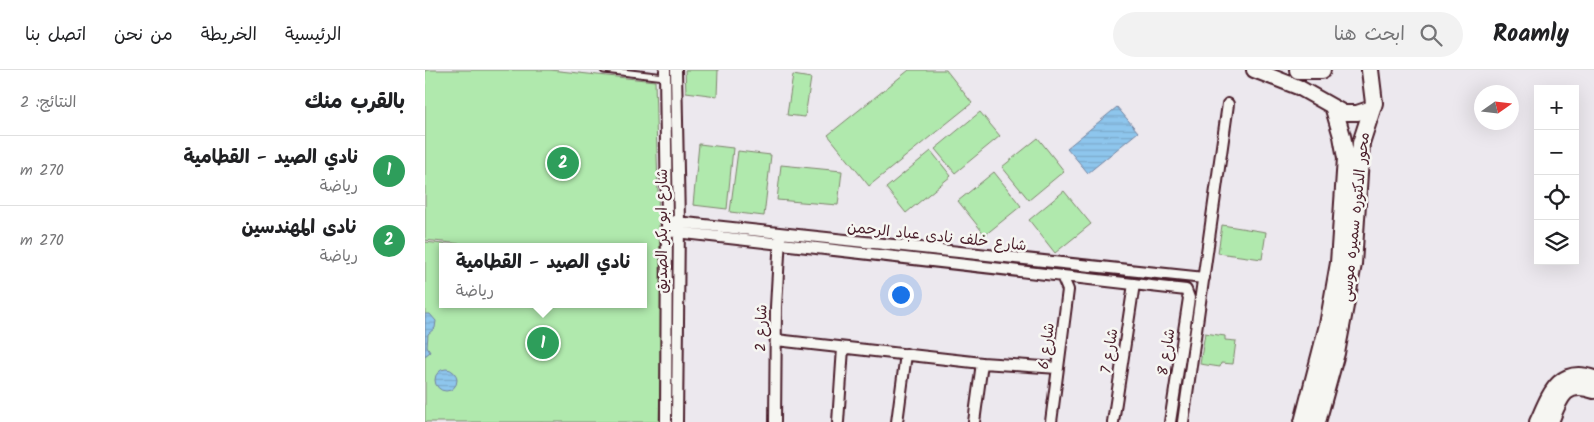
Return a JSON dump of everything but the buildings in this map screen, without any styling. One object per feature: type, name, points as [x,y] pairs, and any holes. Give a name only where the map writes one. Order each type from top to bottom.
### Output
[{"type":"main road","points":[[1298,70],[1321,70]]},
{"type":"main road","name":"محور الدكتوره سميره موسى","points":[[1317,422],[1346,306],[1354,256],[1361,143],[1374,97],[1370,70]]},
{"type":"main road","name":"محور الدكتوره سميره موسى","points":[[1303,422],[1328,325],[1339,263],[1346,165],[1342,136],[1334,109]]},
{"type":"street","name":"شارع ابو بكر الصديق","points":[[676,70],[679,227],[677,422]]},
{"type":"street","points":[[1259,70],[1298,87],[1344,114],[1353,114],[1372,108]]},
{"type":"street","name":"شارع ابو بكر الصديق","points":[[665,73],[667,226],[666,422]]},
{"type":"street","points":[[1183,422],[1228,104]]},
{"type":"street","name":"شارع خلف نادى عباد الرحمن","points":[[667,226],[1183,290]]},
{"type":"street","name":"شارع خلف نادى عباد الرحمن","points":[[780,239],[1204,278]]},
{"type":"street","name":"شارع 2","points":[[775,422],[780,239]]},
{"type":"street","points":[[1065,276],[1071,265]]},
{"type":"street","name":"شارع 6","points":[[1051,422],[1068,288],[1065,276]]},
{"type":"street","name":"شارع 7","points":[[1113,422],[1134,284]]},
{"type":"street","name":"شارع 8","points":[[1170,422],[1189,298],[1188,292],[1183,290]]},
{"type":"street","points":[[776,340],[982,362],[1058,368]]},
{"type":"street","points":[[838,422],[843,348]]},
{"type":"street","points":[[897,422],[906,354]]},
{"type":"street","points":[[974,422],[982,362]]},
{"type":"street","points":[[1537,422],[1551,391],[1558,383],[1573,376],[1593,377]]},
{"type":"street","points":[[1551,422],[1560,400],[1566,392],[1578,387],[1594,391]]},
{"type":"lane","points":[[604,70],[665,73]]},
{"type":"green space","points":[[425,70],[550,70],[655,81],[660,264],[663,264],[659,422],[425,422],[425,242],[439,244],[439,308],[647,308],[647,243],[452,243],[425,240]]},
{"type":"green space","points":[[685,70],[718,70],[717,96],[686,92]]},
{"type":"green space","points":[[909,70],[946,70],[972,103],[869,186],[828,135]]},
{"type":"green space","points":[[793,75],[811,78],[805,117],[787,115]]},
{"type":"green space","points":[[980,112],[1000,136],[955,173],[935,149]]},
{"type":"green space","points":[[1038,138],[1064,171],[1029,200],[1002,167]]},
{"type":"green space","points":[[699,144],[733,148],[727,209],[693,205]]},
{"type":"green space","points":[[738,151],[771,155],[764,216],[730,212]]},
{"type":"green space","points":[[931,151],[951,176],[906,213],[886,188]]},
{"type":"green space","points":[[781,165],[842,171],[838,205],[777,200]]},
{"type":"green space","points":[[994,172],[1021,206],[985,235],[958,201]]},
{"type":"green space","points":[[1064,191],[1091,224],[1055,253],[1029,220]]},
{"type":"green space","points":[[1222,225],[1266,232],[1262,259],[1218,253]]},
{"type":"green space","points":[[1205,333],[1225,336],[1225,340],[1236,341],[1233,364],[1221,363],[1220,367],[1200,364]]},
{"type":"water","points":[[1117,107],[1138,132],[1088,173],[1067,148]]},
{"type":"water","points":[[425,314],[430,314],[436,321],[435,328],[428,334],[427,347],[430,352],[425,356]]},
{"type":"water","points":[[446,369],[454,372],[457,380],[454,388],[446,391],[438,388],[435,380],[438,372]]},
{"type":"place","name":"نادى المهندسين","points":[[563,163]]},
{"type":"place","name":"نادي الصيد - القطامية","points":[[543,343]]}]
